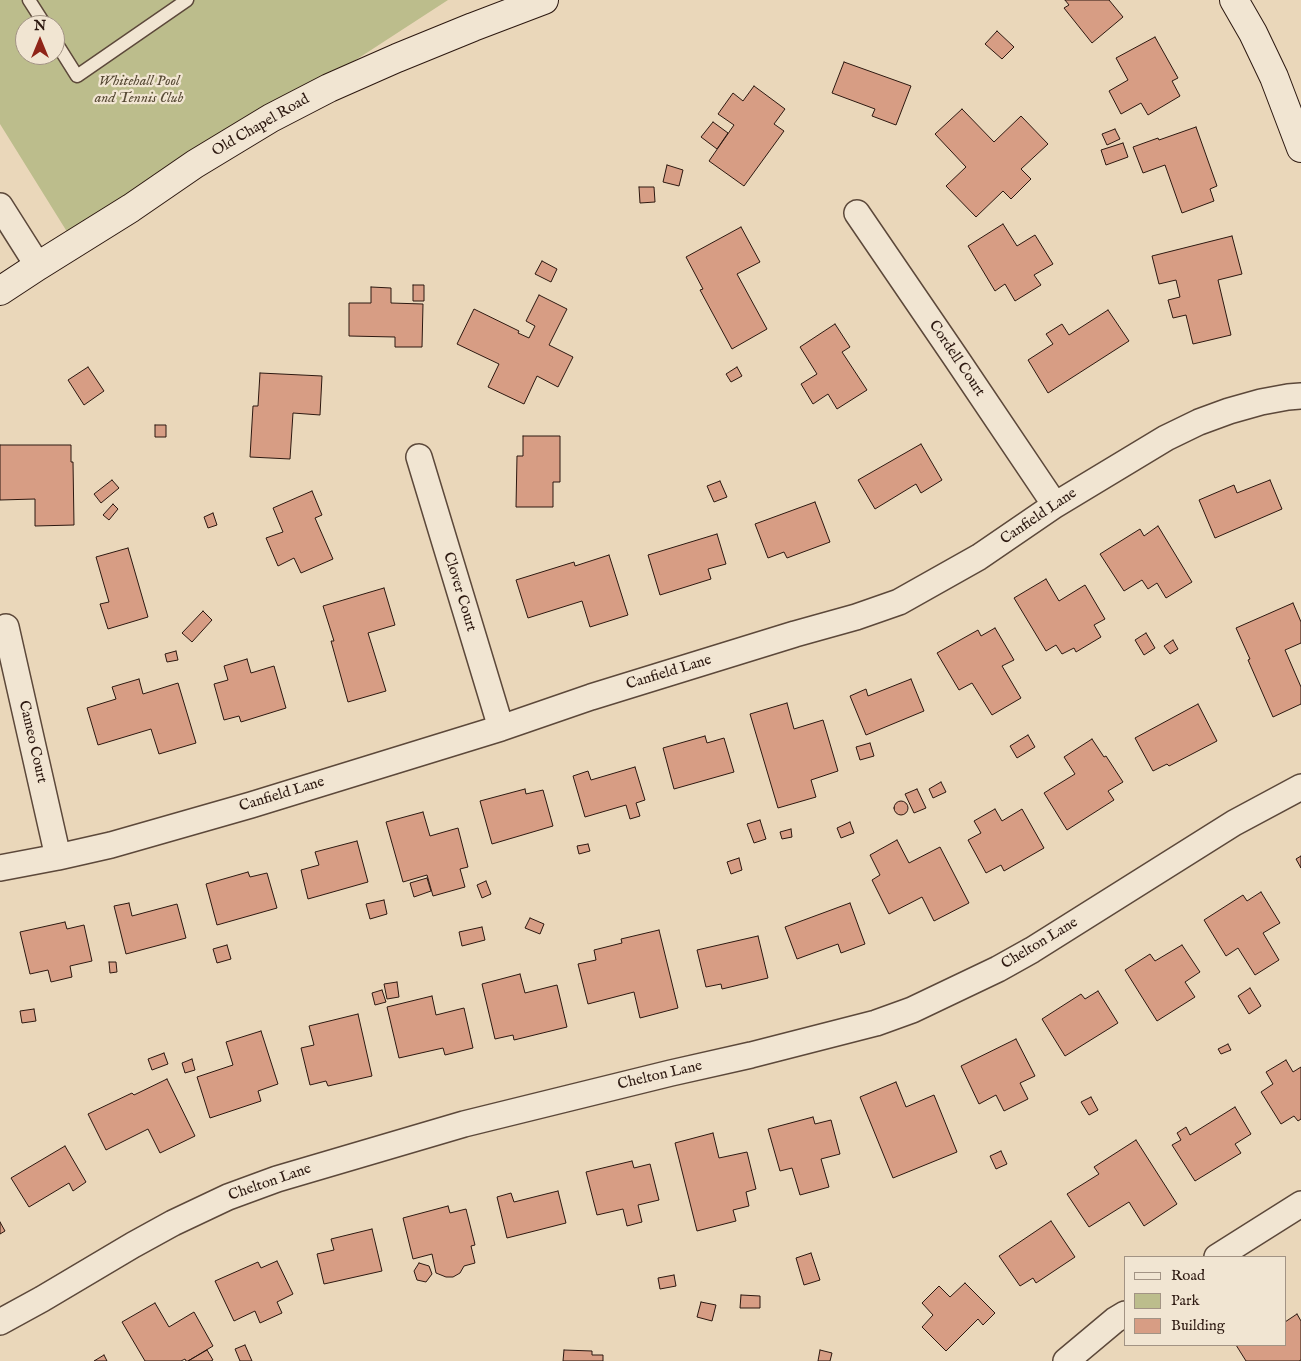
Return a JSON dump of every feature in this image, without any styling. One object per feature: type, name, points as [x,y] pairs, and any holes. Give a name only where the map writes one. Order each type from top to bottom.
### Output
[{"type":"street","name":"Old Chapel Road","points":[[0,291],[131,208],[195,164],[271,118],[329,88],[397,58],[544,0]]},
{"type":"street","points":[[1234,0],[1253,33],[1298,132]]},
{"type":"street","points":[[0,206],[38,266]]},
{"type":"street","name":"Cordell Court","points":[[857,213],[1054,505]]},
{"type":"street","name":"Canfield Lane","points":[[0,868],[58,857],[111,844],[251,805],[899,602],[979,557],[1054,505],[1166,438],[1230,410],[1261,402],[1301,396]]},
{"type":"street","name":"Clover Court","points":[[419,457],[501,728]]},
{"type":"street","name":"Cameo Court","points":[[6,627],[58,857]]},
{"type":"street","name":"Chelton Lane","points":[[0,1322],[133,1244],[173,1223],[228,1197],[277,1179],[464,1124],[652,1077],[804,1042],[876,1023],[912,1010],[989,974],[1032,950],[1234,823],[1301,787]]},
{"type":"street","points":[[1219,1256],[1301,1204]]},
{"type":"street","points":[[1066,1361],[1124,1315]]},
{"type":"lane","points":[[29,0],[39,15]]},
{"type":"lane","points":[[65,56],[78,76],[187,0]]},
{"type":"green space","name":"Whitehall Pool and Tennis Club","points":[[0,0],[448,0],[74,243],[0,124]]},
{"type":"building","points":[[1065,0],[1109,0],[1123,17],[1092,43],[1064,8],[1069,5]]},
{"type":"building","points":[[997,31],[1014,47],[1002,59],[985,44]]},
{"type":"building","points":[[1155,37],[1178,78],[1172,81],[1180,96],[1148,115],[1141,103],[1121,114],[1109,91],[1128,80],[1116,58]]},
{"type":"building","points":[[844,62],[911,86],[896,125],[872,116],[875,109],[832,93]]},
{"type":"building","points":[[754,86],[785,109],[774,124],[784,131],[744,186],[709,161],[734,125],[718,114],[733,93],[743,101]]},
{"type":"building","points":[[962,109],[994,142],[1021,116],[1048,144],[1021,169],[1031,179],[1011,199],[1003,191],[976,217],[946,186],[966,167],[935,134]]},
{"type":"building","points":[[713,122],[728,133],[717,149],[701,137]]},
{"type":"building","points":[[1196,127],[1217,186],[1210,189],[1214,201],[1182,213],[1165,165],[1143,173],[1133,147]]},
{"type":"building","points":[[1115,129],[1120,139],[1107,145],[1102,134]]},
{"type":"building","points":[[1123,143],[1128,157],[1106,165],[1101,150]]},
{"type":"building","points":[[667,165],[683,170],[679,186],[663,182]]},
{"type":"building","points":[[639,187],[654,187],[655,202],[640,203]]},
{"type":"building","points":[[1003,224],[1017,246],[1035,235],[1053,264],[1034,275],[1041,285],[1015,301],[1005,284],[995,291],[968,246]]},
{"type":"building","points":[[741,227],[760,262],[737,274],[767,329],[732,349],[700,290],[703,289],[686,257]]},
{"type":"building","points":[[1232,236],[1242,274],[1218,280],[1231,335],[1193,344],[1186,315],[1173,318],[1168,300],[1180,297],[1176,280],[1159,284],[1152,256]]},
{"type":"building","points":[[542,261],[557,269],[551,282],[535,274]]},
{"type":"building","points":[[413,285],[424,285],[424,301],[413,301]]},
{"type":"building","points":[[371,287],[391,288],[391,303],[423,304],[422,347],[395,347],[395,337],[349,336],[349,303],[371,303]]},
{"type":"building","points":[[539,295],[567,309],[549,345],[573,357],[558,387],[537,376],[524,404],[488,387],[499,364],[457,344],[474,309],[519,331],[518,333],[529,338],[535,326],[526,321]]},
{"type":"building","points":[[1108,310],[1129,341],[1048,393],[1028,360],[1053,344],[1046,334],[1062,324],[1069,335]]},
{"type":"building","points":[[835,324],[850,347],[842,352],[867,390],[837,409],[828,394],[813,404],[801,384],[817,374],[800,347]]},
{"type":"building","points":[[88,367],[104,391],[84,405],[68,380]]},
{"type":"building","points":[[737,367],[742,376],[731,382],[726,374]]},
{"type":"building","points":[[260,373],[322,376],[320,415],[293,413],[290,459],[250,457],[253,406],[258,406]]},
{"type":"building","points":[[155,425],[166,425],[166,437],[155,437]]},
{"type":"building","points":[[523,436],[560,436],[560,482],[553,482],[553,507],[516,507],[517,456],[523,456]]},
{"type":"building","points":[[921,444],[942,480],[921,493],[916,484],[875,509],[858,480]]},
{"type":"building","points":[[0,445],[71,445],[74,525],[35,526],[35,499],[0,500]]},
{"type":"building","points":[[112,480],[119,488],[101,503],[94,494]]},
{"type":"building","points":[[1270,480],[1282,509],[1215,538],[1199,500],[1234,485],[1237,493]]},
{"type":"building","points":[[720,481],[727,497],[714,502],[707,486]]},
{"type":"building","points":[[312,491],[322,515],[315,518],[333,559],[301,573],[294,558],[278,566],[266,538],[283,532],[273,508]]},
{"type":"building","points":[[815,502],[830,542],[787,558],[784,552],[768,558],[755,524]]},
{"type":"building","points":[[113,504],[118,509],[109,520],[103,515]]},
{"type":"building","points":[[213,513],[217,525],[208,528],[204,517]]},
{"type":"building","points":[[1158,526],[1192,582],[1166,598],[1157,583],[1148,589],[1142,580],[1124,591],[1100,554],[1140,529],[1144,536]]},
{"type":"building","points":[[717,534],[726,564],[708,569],[711,579],[660,595],[648,555]]},
{"type":"building","points":[[128,548],[148,617],[108,629],[100,604],[109,602],[96,557]]},
{"type":"building","points":[[609,555],[628,615],[590,627],[582,601],[528,618],[516,580],[574,562],[575,566]]},
{"type":"building","points":[[1046,579],[1059,601],[1085,585],[1105,619],[1094,625],[1101,637],[1076,652],[1074,648],[1062,654],[1056,645],[1046,651],[1014,598]]},
{"type":"building","points":[[384,588],[395,625],[368,633],[386,691],[348,702],[331,641],[334,641],[323,606]]},
{"type":"building","points":[[1293,603],[1301,622],[1301,643],[1285,650],[1301,687],[1301,704],[1273,717],[1236,628]]},
{"type":"building","points":[[203,611],[212,620],[192,642],[182,633]]},
{"type":"building","points":[[995,628],[1014,660],[1002,666],[1021,698],[992,715],[972,683],[959,690],[937,653],[978,630],[981,636]]},
{"type":"building","points":[[1146,633],[1155,648],[1144,655],[1135,640]]},
{"type":"building","points":[[1173,640],[1178,649],[1170,654],[1164,646]]},
{"type":"building","points":[[176,651],[178,660],[167,662],[165,654]]},
{"type":"building","points":[[247,659],[251,673],[274,666],[286,708],[241,722],[239,716],[224,720],[214,684],[228,680],[224,666]]},
{"type":"building","points":[[139,679],[143,694],[178,683],[196,743],[159,754],[151,729],[98,745],[87,708],[116,699],[112,687]]},
{"type":"building","points":[[911,679],[924,711],[866,735],[850,696],[866,689],[868,696]]},
{"type":"building","points":[[787,703],[794,729],[823,720],[838,771],[811,780],[816,797],[778,808],[750,714]]},
{"type":"building","points":[[1198,704],[1217,741],[1169,766],[1167,764],[1153,771],[1135,738]]},
{"type":"building","points":[[1028,735],[1035,747],[1017,758],[1010,746]]},
{"type":"building","points":[[705,736],[707,743],[724,738],[734,772],[674,789],[663,748]]},
{"type":"building","points":[[1092,739],[1123,782],[1108,791],[1114,800],[1067,830],[1044,793],[1075,774],[1064,757]]},
{"type":"building","points":[[870,743],[874,756],[860,760],[856,747]]},
{"type":"building","points":[[635,767],[645,800],[636,803],[640,816],[630,819],[626,805],[585,817],[573,776],[588,771],[591,780]]},
{"type":"building","points":[[941,782],[946,792],[933,798],[929,789]]},
{"type":"building","points":[[525,789],[526,794],[543,790],[553,826],[492,844],[480,801]]},
{"type":"building","points":[[917,789],[926,808],[914,813],[905,794]]},
{"type":"building","points":[[898,801],[904,801],[908,808],[904,815],[898,815],[894,811],[894,805]]},
{"type":"building","points":[[995,809],[1002,821],[1022,809],[1044,848],[1004,871],[1001,865],[986,873],[968,840],[981,833],[974,821]]},
{"type":"building","points":[[423,812],[430,836],[458,828],[468,867],[460,869],[465,887],[433,896],[427,875],[403,882],[386,822]]},
{"type":"building","points":[[760,820],[766,839],[754,843],[747,824]]},
{"type":"building","points":[[850,822],[854,833],[841,838],[837,828]]},
{"type":"building","points":[[791,829],[792,837],[782,839],[780,832]]},
{"type":"building","points":[[897,840],[909,863],[940,847],[969,903],[934,921],[922,897],[889,914],[872,880],[880,875],[870,855]]},
{"type":"building","points":[[357,841],[368,882],[308,899],[301,870],[319,865],[315,852]]},
{"type":"building","points":[[588,844],[590,851],[579,854],[577,846]]},
{"type":"building","points":[[1301,856],[1301,868],[1296,859]]},
{"type":"building","points":[[739,858],[742,870],[731,874],[727,862]]},
{"type":"building","points":[[248,872],[250,877],[267,873],[277,908],[217,925],[206,884]]},
{"type":"building","points":[[427,878],[431,891],[414,897],[410,883]]},
{"type":"building","points":[[486,881],[491,894],[482,898],[477,885]]},
{"type":"building","points":[[1261,892],[1280,923],[1263,933],[1279,960],[1255,975],[1238,948],[1226,956],[1204,920],[1243,895],[1247,901]]},
{"type":"building","points":[[384,900],[387,914],[370,919],[366,904]]},
{"type":"building","points":[[129,903],[132,916],[177,904],[186,938],[126,954],[114,906]]},
{"type":"building","points":[[850,903],[865,944],[841,953],[838,944],[797,959],[785,927]]},
{"type":"building","points":[[530,918],[544,924],[540,934],[525,928]]},
{"type":"building","points":[[65,922],[67,929],[84,925],[92,961],[70,966],[72,977],[51,982],[48,970],[30,974],[20,932]]},
{"type":"building","points":[[482,927],[485,940],[462,946],[459,932]]},
{"type":"building","points":[[659,930],[678,1008],[640,1018],[634,992],[588,1004],[578,964],[596,960],[594,950],[622,943],[621,939]]},
{"type":"building","points":[[758,936],[768,978],[722,989],[721,984],[706,987],[697,950]]},
{"type":"building","points":[[227,945],[231,959],[217,963],[213,949]]},
{"type":"building","points":[[1182,945],[1200,972],[1185,982],[1195,997],[1157,1021],[1125,970],[1150,954],[1155,961]]},
{"type":"building","points":[[109,962],[116,962],[117,972],[110,973]]},
{"type":"building","points":[[520,974],[525,993],[557,985],[567,1027],[514,1040],[513,1035],[495,1039],[482,984]]},
{"type":"building","points":[[397,982],[399,997],[387,999],[384,984]]},
{"type":"building","points":[[1250,988],[1261,1006],[1249,1014],[1238,996]]},
{"type":"building","points":[[382,990],[386,1002],[375,1005],[372,993]]},
{"type":"building","points":[[1098,991],[1118,1023],[1065,1056],[1042,1019],[1081,994],[1085,999]]},
{"type":"building","points":[[432,996],[436,1015],[464,1008],[473,1048],[445,1055],[443,1048],[399,1058],[387,1007]]},
{"type":"building","points":[[34,1009],[36,1021],[22,1023],[20,1011]]},
{"type":"building","points":[[358,1014],[372,1076],[328,1086],[326,1081],[310,1085],[301,1048],[314,1045],[309,1026]]},
{"type":"building","points":[[261,1031],[278,1084],[258,1091],[261,1101],[210,1118],[197,1077],[233,1065],[226,1042]]},
{"type":"building","points":[[1016,1039],[1035,1076],[1020,1083],[1028,1099],[1004,1111],[996,1095],[979,1104],[961,1066]]},
{"type":"building","points":[[1228,1044],[1231,1050],[1221,1054],[1218,1049]]},
{"type":"building","points":[[164,1053],[168,1064],[152,1070],[148,1059]]},
{"type":"building","points":[[192,1059],[195,1070],[185,1073],[182,1063]]},
{"type":"building","points":[[1286,1060],[1293,1072],[1301,1067],[1301,1119],[1298,1121],[1294,1116],[1281,1124],[1261,1092],[1273,1084],[1266,1072]]},
{"type":"building","points":[[167,1079],[195,1136],[160,1153],[148,1129],[106,1150],[88,1114]]},
{"type":"building","points":[[896,1082],[906,1107],[934,1095],[957,1152],[893,1178],[860,1097]]},
{"type":"building","points":[[1091,1097],[1098,1110],[1089,1115],[1081,1102]]},
{"type":"building","points":[[1235,1107],[1251,1134],[1235,1144],[1241,1153],[1195,1181],[1172,1145],[1181,1140],[1177,1133],[1186,1127],[1190,1135]]},
{"type":"building","points":[[813,1117],[815,1124],[831,1120],[840,1154],[821,1159],[829,1187],[800,1195],[792,1168],[780,1171],[768,1129]]},
{"type":"building","points":[[713,1133],[719,1158],[747,1152],[756,1189],[746,1192],[749,1206],[733,1210],[736,1221],[697,1231],[675,1143]]},
{"type":"building","points":[[1136,1140],[1177,1204],[1144,1226],[1129,1202],[1089,1227],[1067,1194],[1099,1174],[1094,1167]]},
{"type":"building","points":[[65,1146],[86,1182],[73,1191],[69,1183],[29,1207],[11,1178]]},
{"type":"building","points":[[1001,1151],[1007,1164],[996,1169],[990,1156]]},
{"type":"building","points":[[632,1161],[634,1168],[650,1164],[659,1200],[638,1205],[642,1222],[627,1226],[623,1209],[597,1215],[586,1172]]},
{"type":"building","points":[[558,1191],[566,1223],[507,1238],[497,1197],[511,1193],[514,1202]]},
{"type":"building","points":[[448,1206],[450,1213],[466,1209],[475,1245],[471,1246],[475,1263],[464,1266],[460,1273],[453,1277],[446,1277],[436,1273],[432,1254],[413,1259],[403,1218]]},
{"type":"building","points":[[1051,1221],[1075,1257],[1036,1283],[1033,1278],[1020,1286],[999,1256]]},
{"type":"building","points":[[0,1222],[5,1231],[0,1234]]},
{"type":"building","points":[[372,1229],[382,1271],[324,1284],[317,1254],[334,1250],[331,1239]]},
{"type":"building","points":[[811,1253],[820,1280],[804,1285],[796,1258]]},
{"type":"building","points":[[277,1261],[293,1294],[277,1302],[282,1313],[260,1323],[255,1311],[234,1321],[215,1281],[258,1262],[261,1268]]},
{"type":"building","points":[[419,1263],[429,1266],[432,1274],[426,1282],[417,1280],[414,1271]]},
{"type":"building","points":[[674,1275],[676,1286],[660,1289],[658,1278]]},
{"type":"building","points":[[965,1283],[995,1313],[983,1325],[978,1319],[946,1351],[922,1327],[933,1315],[922,1303],[939,1286],[950,1297]]},
{"type":"building","points":[[741,1295],[760,1296],[760,1308],[740,1308]]},
{"type":"building","points":[[701,1302],[716,1305],[712,1321],[697,1317]]},
{"type":"building","points":[[155,1303],[169,1327],[194,1312],[213,1346],[188,1361],[185,1359],[181,1361],[145,1361],[122,1322]]},
{"type":"building","points":[[1297,1314],[1301,1321],[1301,1360],[1246,1361],[1237,1346],[1286,1346],[1286,1321]]},
{"type":"building","points":[[245,1345],[252,1361],[240,1361],[235,1349]]},
{"type":"building","points":[[207,1350],[213,1360],[188,1361]]},
{"type":"building","points":[[564,1350],[592,1351],[592,1355],[603,1355],[603,1361],[563,1361]]},
{"type":"building","points":[[820,1350],[832,1353],[830,1361],[818,1361]]},
{"type":"building","points":[[104,1355],[107,1361],[94,1361]]}]
